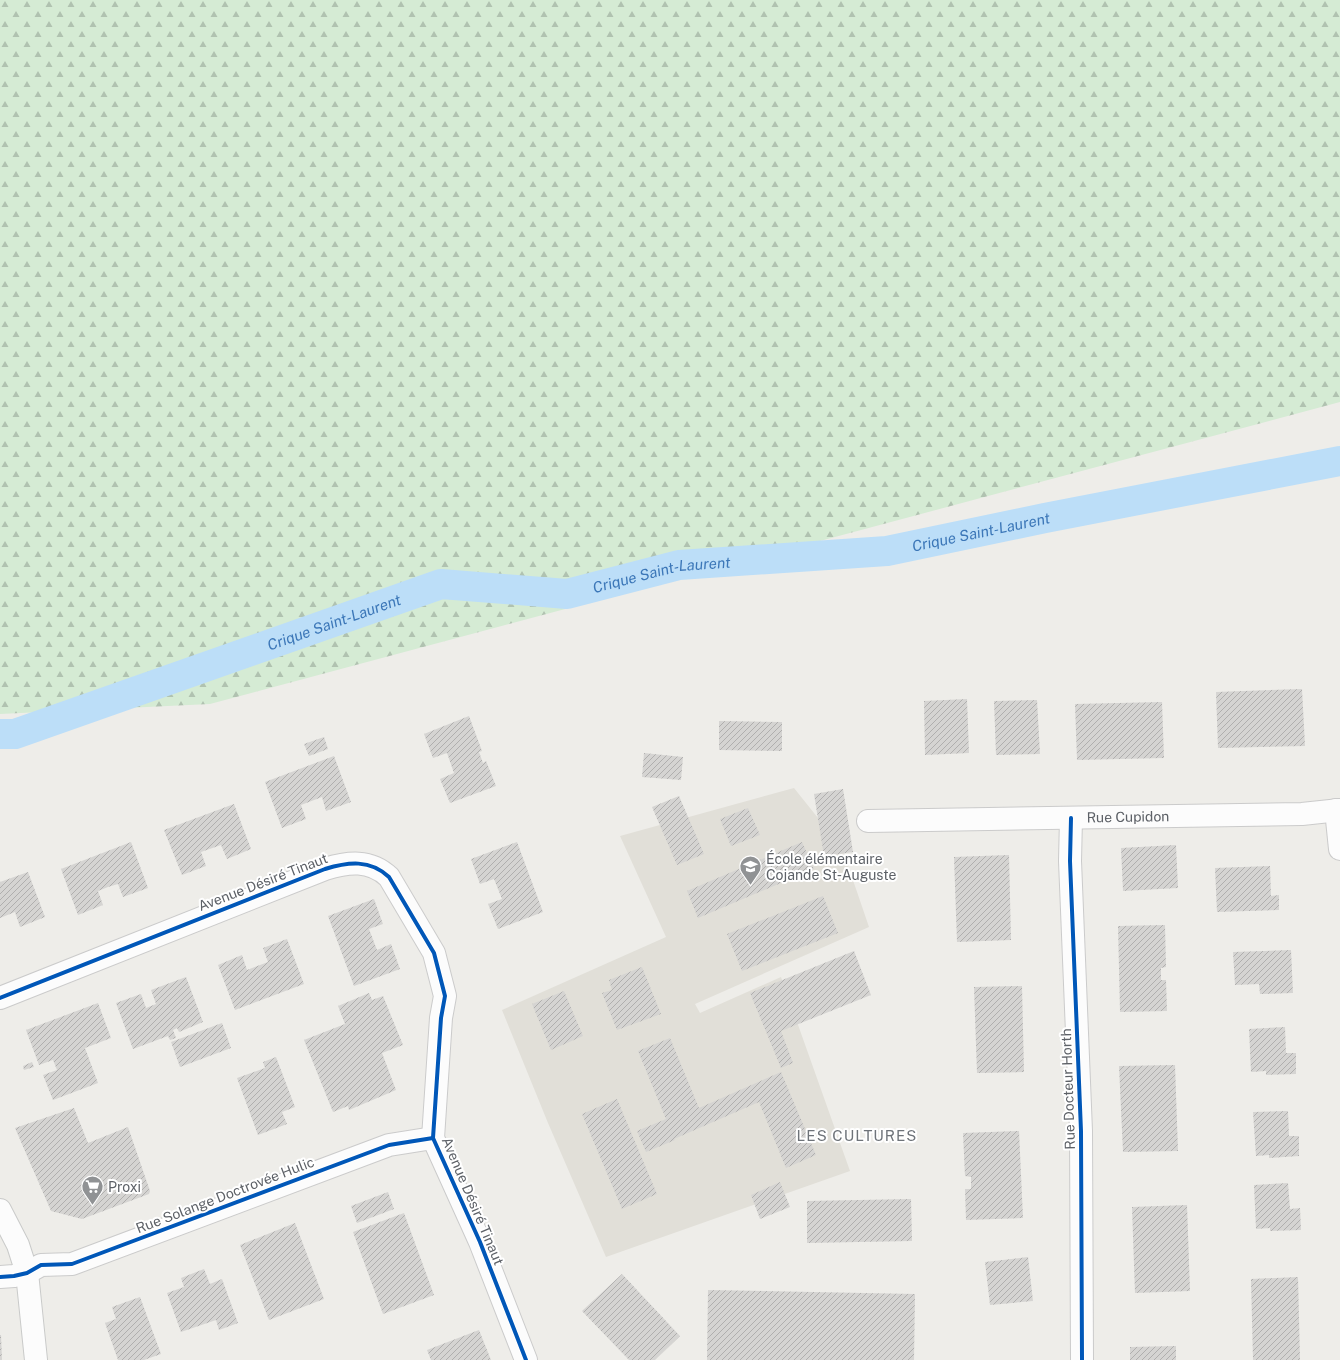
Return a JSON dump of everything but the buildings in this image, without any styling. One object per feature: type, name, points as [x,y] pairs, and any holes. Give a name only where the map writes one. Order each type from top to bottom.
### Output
[{"type":"street","name":"Rue Cupidon","points":[[868,821],[1302,814],[1338,810]]},
{"type":"street","points":[[1338,810],[1340,849]]},
{"type":"street","name":"Rue Docteur Horth","points":[[1071,818],[1070,861],[1081,1131],[1082,1360]]},
{"type":"street","name":"Avenue Désiré Tinaut","points":[[0,998],[325,869],[352,863],[369,865],[381,869],[389,877],[434,953],[440,973],[445,996],[441,1018],[433,1138],[480,1242],[526,1360]]},
{"type":"street","name":"Rue Solange Doctrovée Hulic","points":[[0,1277],[27,1273],[41,1265],[72,1264],[389,1145],[433,1138]]},
{"type":"street","points":[[0,1210],[18,1245],[27,1273],[36,1360]]},
{"type":"shaded area","points":[[794,788],[842,848],[869,927],[695,1004],[700,1013],[781,977],[850,1171],[606,1257],[548,1123],[502,1010],[666,937],[620,836]]},
{"type":"green space","points":[[0,0],[1340,0],[1340,402],[210,704],[0,714]]},
{"type":"waterway","name":"Crique Saint-Laurent","points":[[0,734],[15,734],[441,584],[567,594],[679,565],[887,551],[1045,518],[1340,461]]},
{"type":"cycle path","points":[[1071,818],[1070,861],[1081,1131],[1082,1360]]},
{"type":"cycle path","points":[[0,998],[325,869],[342,865],[358,864],[374,867],[382,871],[389,877],[434,953],[445,996],[441,1018],[433,1138],[480,1242],[526,1360]]},
{"type":"cycle path","points":[[0,1277],[27,1273],[41,1265],[72,1264],[389,1145],[433,1138]]},
{"type":"place","name":"École élémentaire Cojande St-Auguste","points":[[750,886]]},
{"type":"place","name":"Proxi","points":[[93,1206]]},
{"type":"district","name":"LES CULTURES","points":[[857,1135]]}]
